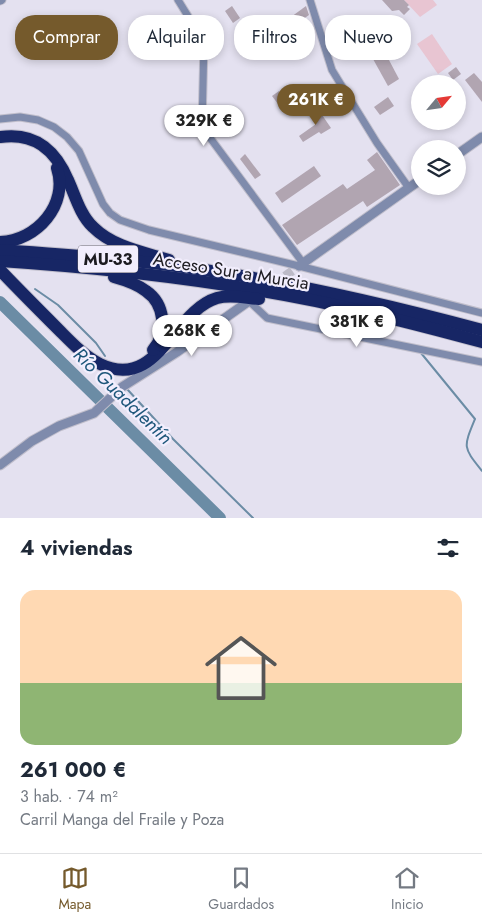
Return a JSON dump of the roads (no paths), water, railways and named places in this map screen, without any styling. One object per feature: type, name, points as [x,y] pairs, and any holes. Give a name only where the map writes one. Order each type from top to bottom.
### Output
[{"type":"highway","points":[[0,137],[26,137],[44,146],[56,157],[82,212],[98,231],[119,244],[210,271]]},
{"type":"highway","points":[[2,251],[14,240],[30,233],[44,221],[54,208],[60,180],[54,160],[44,146]]},
{"type":"highway","name":"Acceso Sur a Murcia","points":[[2,251],[18,262],[172,278],[316,301],[482,342]]},
{"type":"highway","name":"Acceso Sur a Murcia","points":[[2,251],[83,256],[210,271],[333,293],[482,330]]},
{"type":"highway","points":[[52,265],[122,279],[147,291],[156,301],[162,315],[162,330],[158,342],[141,361],[118,369]]},
{"type":"highway","points":[[0,271],[82,351],[101,365],[118,369],[134,368],[148,361],[160,351],[193,313],[205,304],[218,298],[234,296],[379,316]]},
{"type":"street","points":[[178,0],[204,42],[202,127],[301,265]]},
{"type":"street","points":[[310,0],[332,70],[377,143],[408,188]]},
{"type":"street","points":[[0,119],[20,117],[38,120],[54,127],[67,137],[79,151],[102,204],[120,220],[149,230],[301,265],[482,313]]},
{"type":"street","points":[[466,148],[482,137]]},
{"type":"street","points":[[301,265],[411,186]]},
{"type":"street","points":[[0,465],[36,439],[59,426],[94,413],[126,384],[178,352],[249,302],[267,318],[482,362]]},
{"type":"waterway","points":[[35,289],[58,305],[96,343],[105,356]]},
{"type":"waterway","name":"Río Guadalentín","points":[[0,302],[220,518]]},
{"type":"waterway","points":[[421,353],[475,419],[468,436],[467,447],[471,457],[482,471]]},
{"type":"waterway","points":[[127,389],[173,439],[253,518]]},
{"type":"tunnel","points":[[274,284],[299,266]]}]
